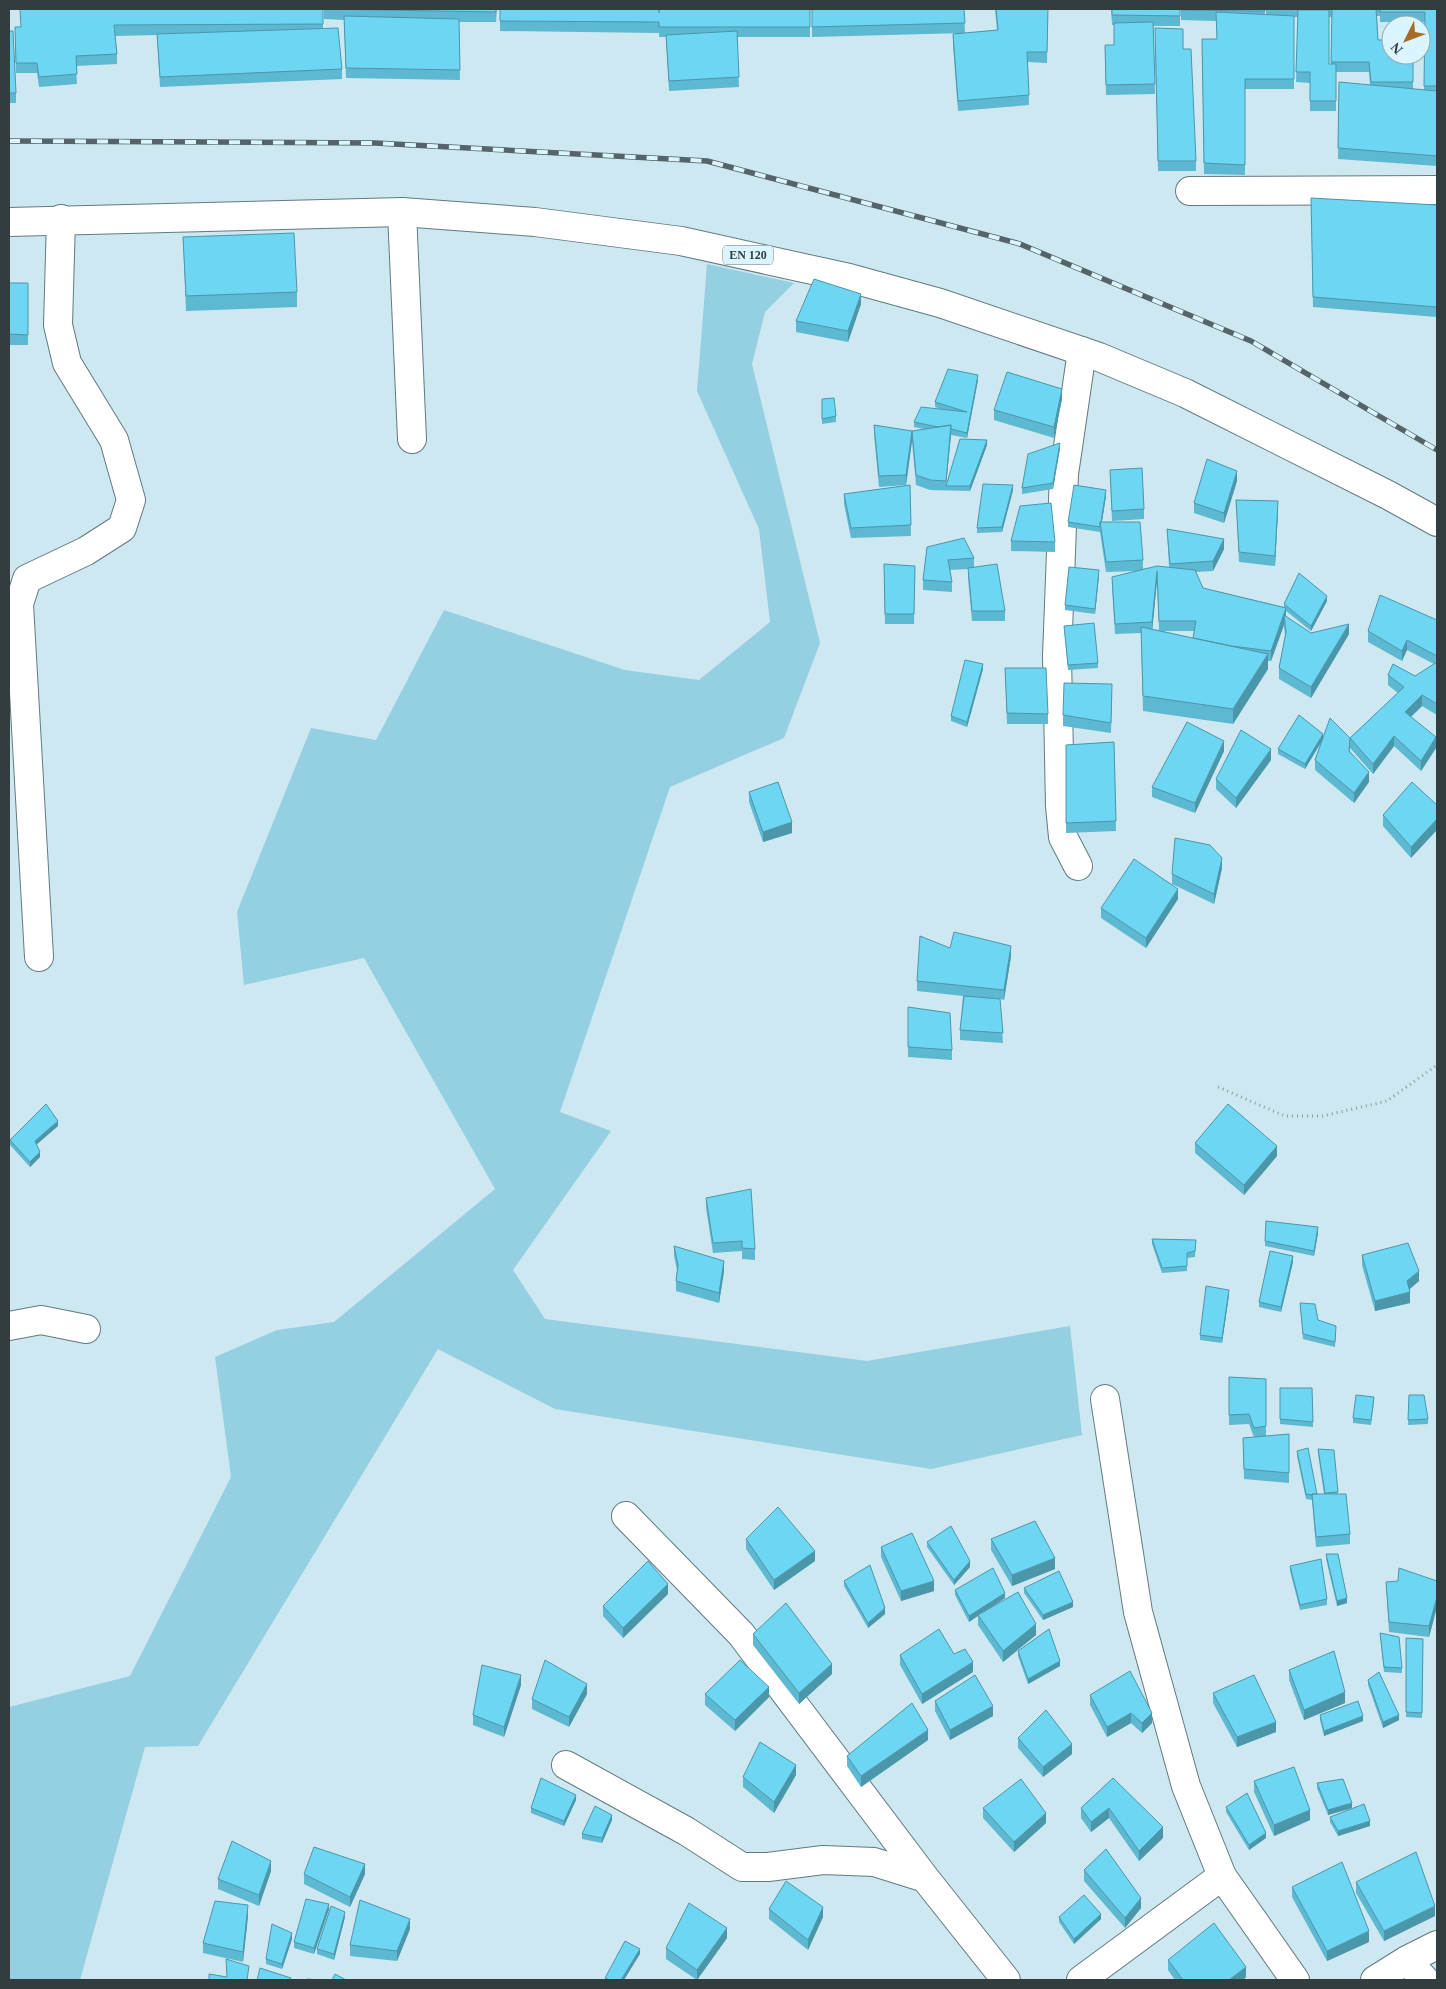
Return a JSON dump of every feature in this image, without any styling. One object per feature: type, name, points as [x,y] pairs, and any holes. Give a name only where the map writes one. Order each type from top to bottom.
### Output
[{"type":"main road","points":[[1190,191],[1437,190]]},
{"type":"main road","points":[[402,212],[412,439]]},
{"type":"main road","name":"EN 120","points":[[9,222],[61,219],[402,212],[535,222],[681,241],[850,278],[940,303],[1082,351],[1185,393],[1388,494],[1437,522]]},
{"type":"main road","points":[[39,957],[19,604],[27,579],[86,551],[122,528],[131,500],[114,440],[67,363],[58,325],[61,219]]},
{"type":"main road","points":[[1078,866],[1063,837],[1060,806],[1057,656],[1064,474],[1082,351]]},
{"type":"main road","points":[[9,1326],[41,1320],[86,1329]]},
{"type":"main road","points":[[1105,1399],[1138,1612],[1186,1786],[1222,1876],[1295,1980]]},
{"type":"main road","points":[[626,1516],[741,1634],[925,1878],[1006,1980]]},
{"type":"main road","points":[[566,1765],[686,1831],[742,1867],[768,1867],[823,1860],[874,1862],[925,1878]]},
{"type":"main road","points":[[1081,1980],[1222,1876]]},
{"type":"main road","points":[[1375,1980],[1407,1960],[1437,1945]]},
{"type":"main road","points":[[1407,1960],[1425,1980]]},
{"type":"path","points":[[1218,1087],[1285,1116],[1323,1116],[1387,1101],[1437,1066]]},
{"type":"shaded area","points":[[707,264],[794,283],[765,312],[752,364],[820,643],[784,738],[670,787],[560,1112],[611,1131],[513,1270],[545,1319],[867,1361],[1070,1326],[1082,1435],[931,1469],[555,1409],[438,1349],[198,1746],[145,1747],[80,1980],[9,1980],[9,1707],[130,1676],[231,1477],[215,1357],[277,1330],[334,1322],[495,1189],[364,958],[244,985],[237,912],[311,728],[376,740],[444,610],[625,670],[699,680],[770,622],[759,529],[697,391]]},
{"type":"building","points":[[20,9],[323,9],[323,24],[114,25],[117,54],[76,56],[77,74],[39,77],[37,63],[16,63],[15,27],[21,27]]},
{"type":"building","points":[[324,9],[496,9],[496,12]]},
{"type":"building","points":[[500,9],[810,9],[810,27],[659,27],[659,22],[500,21]]},
{"type":"building","points":[[812,9],[964,9],[965,23],[812,27]]},
{"type":"building","points":[[996,9],[1048,9],[1047,52],[1027,52],[1029,95],[958,101],[953,34],[998,30]]},
{"type":"building","points":[[1112,9],[1180,9],[1180,16],[1112,15]]},
{"type":"building","points":[[1265,9],[1265,11],[1181,10]]},
{"type":"building","points":[[1332,9],[1376,9],[1378,40],[1381,40],[1381,65],[1413,65],[1413,82],[1371,82],[1369,62],[1331,62]]},
{"type":"building","points":[[1380,9],[1437,9],[1437,86],[1424,86],[1424,65],[1431,65],[1431,15],[1425,15],[1425,12],[1380,12]]},
{"type":"building","points":[[1298,10],[1329,10],[1329,64],[1336,64],[1336,101],[1310,101],[1310,72],[1296,72]]},
{"type":"building","points":[[1216,12],[1294,16],[1294,79],[1245,79],[1245,165],[1204,163],[1202,39],[1217,39]]},
{"type":"building","points":[[344,16],[459,19],[460,70],[346,68]]},
{"type":"building","points":[[1153,22],[1155,84],[1106,85],[1105,45],[1114,45],[1114,23]]},
{"type":"building","points":[[338,28],[342,69],[160,77],[157,34]]},
{"type":"building","points":[[1155,28],[1183,29],[1183,49],[1191,49],[1196,161],[1158,161]]},
{"type":"building","points":[[9,31],[13,31],[16,93],[9,93]]},
{"type":"building","points":[[737,31],[739,77],[669,81],[666,35]]},
{"type":"building","points":[[1339,82],[1437,91],[1437,156],[1338,148]]},
{"type":"building","points":[[1311,198],[1437,205],[1437,307],[1313,297]]},
{"type":"building","points":[[294,233],[297,292],[186,296],[183,237]]},
{"type":"building","points":[[814,279],[861,294],[848,331],[796,321]]},
{"type":"building","points":[[9,283],[28,283],[28,335],[9,334]]},
{"type":"building","points":[[948,369],[978,375],[967,433],[951,429],[951,425],[938,427],[914,422],[921,407],[967,412],[935,402]]},
{"type":"building","points":[[1007,372],[1062,389],[1054,427],[994,410]]},
{"type":"building","points":[[834,398],[836,416],[822,419],[822,399]]},
{"type":"building","points":[[874,425],[912,431],[906,475],[879,476]]},
{"type":"building","points":[[951,425],[946,481],[930,480],[916,475],[912,431]]},
{"type":"building","points":[[960,439],[987,440],[970,486],[946,486]]},
{"type":"building","points":[[1060,443],[1053,483],[1022,488],[1028,454]]},
{"type":"building","points":[[1207,459],[1237,471],[1224,513],[1194,503]]},
{"type":"building","points":[[1142,468],[1144,509],[1112,511],[1110,470]]},
{"type":"building","points":[[983,484],[1013,485],[1002,527],[977,528]]},
{"type":"building","points":[[910,485],[911,525],[851,528],[844,494]]},
{"type":"building","points":[[1074,485],[1106,490],[1100,527],[1068,522]]},
{"type":"building","points":[[1236,500],[1278,501],[1275,556],[1239,552]]},
{"type":"building","points":[[1051,503],[1055,542],[1011,541],[1020,506]]},
{"type":"building","points":[[1100,522],[1140,522],[1143,560],[1106,562]]},
{"type":"building","points":[[1167,529],[1224,539],[1213,561],[1170,564]]},
{"type":"building","points":[[964,538],[974,558],[948,560],[952,582],[923,580],[927,547]]},
{"type":"building","points":[[884,564],[915,566],[914,614],[885,614]]},
{"type":"building","points":[[997,564],[1005,611],[972,611],[968,568]]},
{"type":"building","points":[[1157,566],[1195,570],[1203,588],[1286,608],[1271,651],[1193,638],[1196,621],[1159,621],[1157,571],[1152,622],[1115,624],[1112,577]]},
{"type":"building","points":[[1069,567],[1099,570],[1095,609],[1065,605]]},
{"type":"building","points":[[1299,573],[1327,596],[1311,626],[1284,604]]},
{"type":"building","points":[[1380,595],[1437,620],[1437,656],[1407,640],[1402,651],[1368,631]]},
{"type":"building","points":[[1284,615],[1311,633],[1349,624],[1311,687],[1279,668],[1286,632]]},
{"type":"building","points":[[1094,623],[1098,663],[1068,665],[1064,626]]},
{"type":"building","points":[[1141,627],[1268,654],[1233,709],[1143,696]]},
{"type":"building","points":[[965,660],[983,664],[967,722],[951,716]]},
{"type":"building","points":[[1437,662],[1437,704],[1422,695],[1405,712],[1436,737],[1421,761],[1394,736],[1373,764],[1350,738],[1404,687],[1388,675],[1393,664],[1415,676]]},
{"type":"building","points":[[1005,668],[1046,668],[1048,714],[1007,713]]},
{"type":"building","points":[[1064,683],[1112,684],[1111,723],[1063,715]]},
{"type":"building","points":[[1299,715],[1323,734],[1305,764],[1278,749]]},
{"type":"building","points":[[1330,718],[1350,738],[1349,751],[1369,772],[1354,793],[1315,760]]},
{"type":"building","points":[[1187,722],[1224,741],[1195,803],[1152,787]]},
{"type":"building","points":[[1241,730],[1271,749],[1236,798],[1216,779]]},
{"type":"building","points":[[1114,742],[1116,821],[1066,823],[1066,745]]},
{"type":"building","points":[[778,782],[792,822],[763,832],[749,792]]},
{"type":"building","points":[[1412,782],[1437,805],[1437,819],[1411,847],[1383,815]]},
{"type":"building","points":[[1175,838],[1210,845],[1222,858],[1214,894],[1172,874]]},
{"type":"building","points":[[1134,859],[1178,889],[1146,938],[1101,908]]},
{"type":"building","points":[[954,932],[1011,946],[1004,990],[917,981],[920,936],[950,948]]},
{"type":"building","points":[[964,996],[1000,999],[1003,1033],[960,1030]]},
{"type":"building","points":[[908,1007],[950,1013],[952,1050],[908,1047]]},
{"type":"building","points":[[46,1104],[58,1121],[35,1141],[40,1152],[30,1162],[10,1140]]},
{"type":"building","points":[[1228,1104],[1277,1146],[1244,1185],[1195,1143]]},
{"type":"building","points":[[751,1189],[755,1249],[742,1248],[742,1241],[713,1243],[706,1198]]},
{"type":"building","points":[[1266,1221],[1318,1227],[1314,1251],[1265,1241]]},
{"type":"building","points":[[1152,1239],[1196,1240],[1195,1251],[1187,1253],[1187,1266],[1162,1268]]},
{"type":"building","points":[[1408,1243],[1419,1271],[1407,1281],[1410,1292],[1375,1301],[1362,1255]]},
{"type":"building","points":[[674,1246],[724,1261],[719,1293],[676,1281],[678,1265]]},
{"type":"building","points":[[1270,1251],[1293,1256],[1281,1307],[1259,1302]]},
{"type":"building","points":[[1206,1286],[1229,1290],[1222,1338],[1200,1335]]},
{"type":"building","points":[[1300,1303],[1315,1304],[1318,1320],[1336,1326],[1335,1342],[1303,1334]]},
{"type":"building","points":[[1229,1377],[1266,1379],[1266,1426],[1254,1428],[1249,1414],[1229,1415]]},
{"type":"building","points":[[1280,1388],[1312,1388],[1313,1422],[1280,1419]]},
{"type":"building","points":[[1356,1395],[1374,1397],[1371,1420],[1353,1418]]},
{"type":"building","points":[[1409,1395],[1424,1395],[1428,1419],[1408,1420]]},
{"type":"building","points":[[1289,1434],[1289,1473],[1244,1469],[1243,1438]]},
{"type":"building","points":[[1308,1448],[1317,1494],[1312,1495],[1306,1494],[1297,1451]]},
{"type":"building","points":[[1318,1449],[1334,1450],[1338,1492],[1325,1493]]},
{"type":"building","points":[[1312,1494],[1346,1494],[1350,1534],[1316,1537]]},
{"type":"building","points":[[778,1507],[815,1551],[774,1580],[746,1539]]},
{"type":"building","points":[[1035,1521],[1055,1558],[1012,1575],[991,1539]]},
{"type":"building","points":[[951,1526],[970,1561],[954,1580],[927,1542]]},
{"type":"building","points":[[912,1533],[934,1581],[901,1591],[881,1547]]},
{"type":"building","points":[[1326,1554],[1338,1554],[1347,1598],[1337,1601]]},
{"type":"building","points":[[1321,1559],[1327,1599],[1300,1605],[1290,1566]]},
{"type":"building","points":[[648,1561],[668,1584],[623,1628],[603,1606]]},
{"type":"building","points":[[870,1565],[885,1608],[868,1623],[844,1581]]},
{"type":"building","points":[[993,1568],[1005,1593],[969,1616],[955,1590]]},
{"type":"building","points":[[1399,1568],[1437,1581],[1437,1597],[1429,1626],[1389,1622],[1386,1582],[1398,1581]]},
{"type":"building","points":[[1059,1571],[1073,1602],[1043,1615],[1024,1588]]},
{"type":"building","points":[[1018,1592],[1036,1624],[1003,1651],[978,1615]]},
{"type":"building","points":[[786,1603],[832,1664],[799,1693],[753,1634]]},
{"type":"building","points":[[939,1629],[954,1654],[965,1649],[973,1662],[922,1694],[900,1655]]},
{"type":"building","points":[[1049,1629],[1060,1661],[1028,1679],[1018,1651]]},
{"type":"building","points":[[1380,1633],[1399,1637],[1402,1668],[1384,1667]]},
{"type":"building","points":[[1406,1638],[1423,1639],[1422,1713],[1406,1712]]},
{"type":"building","points":[[1334,1651],[1345,1692],[1304,1710],[1289,1670]]},
{"type":"building","points":[[545,1660],[587,1684],[569,1717],[532,1699]]},
{"type":"building","points":[[740,1660],[769,1687],[735,1720],[705,1694]]},
{"type":"building","points":[[482,1665],[521,1675],[504,1727],[473,1715]]},
{"type":"building","points":[[1130,1671],[1152,1713],[1142,1723],[1131,1713],[1107,1727],[1090,1695]]},
{"type":"building","points":[[1379,1672],[1399,1715],[1383,1722],[1368,1680]]},
{"type":"building","points":[[975,1675],[993,1706],[950,1730],[935,1701]]},
{"type":"building","points":[[1254,1675],[1276,1722],[1237,1737],[1213,1693]]},
{"type":"building","points":[[1358,1701],[1363,1716],[1324,1731],[1320,1715]]},
{"type":"building","points":[[912,1703],[928,1730],[861,1776],[847,1756]]},
{"type":"building","points":[[1046,1710],[1072,1744],[1043,1767],[1018,1738]]},
{"type":"building","points":[[760,1742],[796,1765],[774,1802],[743,1777]]},
{"type":"building","points":[[1294,1767],[1310,1810],[1274,1825],[1254,1781]]},
{"type":"building","points":[[541,1778],[576,1795],[564,1821],[531,1808]]},
{"type":"building","points":[[1113,1778],[1163,1827],[1139,1851],[1109,1808],[1091,1822],[1081,1808]]},
{"type":"building","points":[[1021,1779],[1046,1813],[1014,1842],[983,1808]]},
{"type":"building","points":[[1343,1779],[1352,1803],[1328,1810],[1317,1783]]},
{"type":"building","points":[[1247,1793],[1266,1833],[1249,1845],[1226,1807]]},
{"type":"building","points":[[1364,1804],[1370,1821],[1338,1831],[1330,1817]]},
{"type":"building","points":[[595,1806],[612,1815],[602,1838],[582,1834]]},
{"type":"building","points":[[232,1841],[271,1861],[259,1895],[218,1879]]},
{"type":"building","points":[[314,1847],[365,1864],[350,1897],[304,1874]]},
{"type":"building","points":[[1106,1849],[1141,1898],[1125,1918],[1084,1870]]},
{"type":"building","points":[[1416,1852],[1435,1906],[1384,1931],[1356,1882]]},
{"type":"building","points":[[1342,1862],[1369,1931],[1327,1951],[1292,1887]]},
{"type":"building","points":[[786,1881],[823,1907],[808,1940],[769,1909]]},
{"type":"building","points":[[1084,1895],[1101,1914],[1074,1939],[1059,1917]]},
{"type":"building","points":[[306,1899],[329,1904],[314,1948],[294,1942]]},
{"type":"building","points":[[360,1900],[410,1919],[397,1951],[350,1945]]},
{"type":"building","points":[[215,1901],[248,1905],[243,1952],[203,1943]]},
{"type":"building","points":[[689,1903],[727,1928],[697,1970],[666,1948]]},
{"type":"building","points":[[331,1906],[345,1912],[334,1954],[317,1949]]},
{"type":"building","points":[[1214,1923],[1246,1967],[1229,1980],[1183,1980],[1168,1960]]},
{"type":"building","points":[[272,1924],[292,1933],[282,1964],[266,1959]]},
{"type":"building","points":[[625,1941],[640,1949],[621,1980],[605,1978]]},
{"type":"building","points":[[226,1959],[249,1966],[247,1980],[209,1980],[209,1974],[227,1977]]},
{"type":"building","points":[[260,1968],[291,1978],[290,1980],[257,1980]]},
{"type":"building","points":[[335,1974],[346,1980],[332,1980]]},
{"type":"railway","points":[[9,141],[375,143],[707,161],[1020,244],[1251,341],[1437,450]]}]
